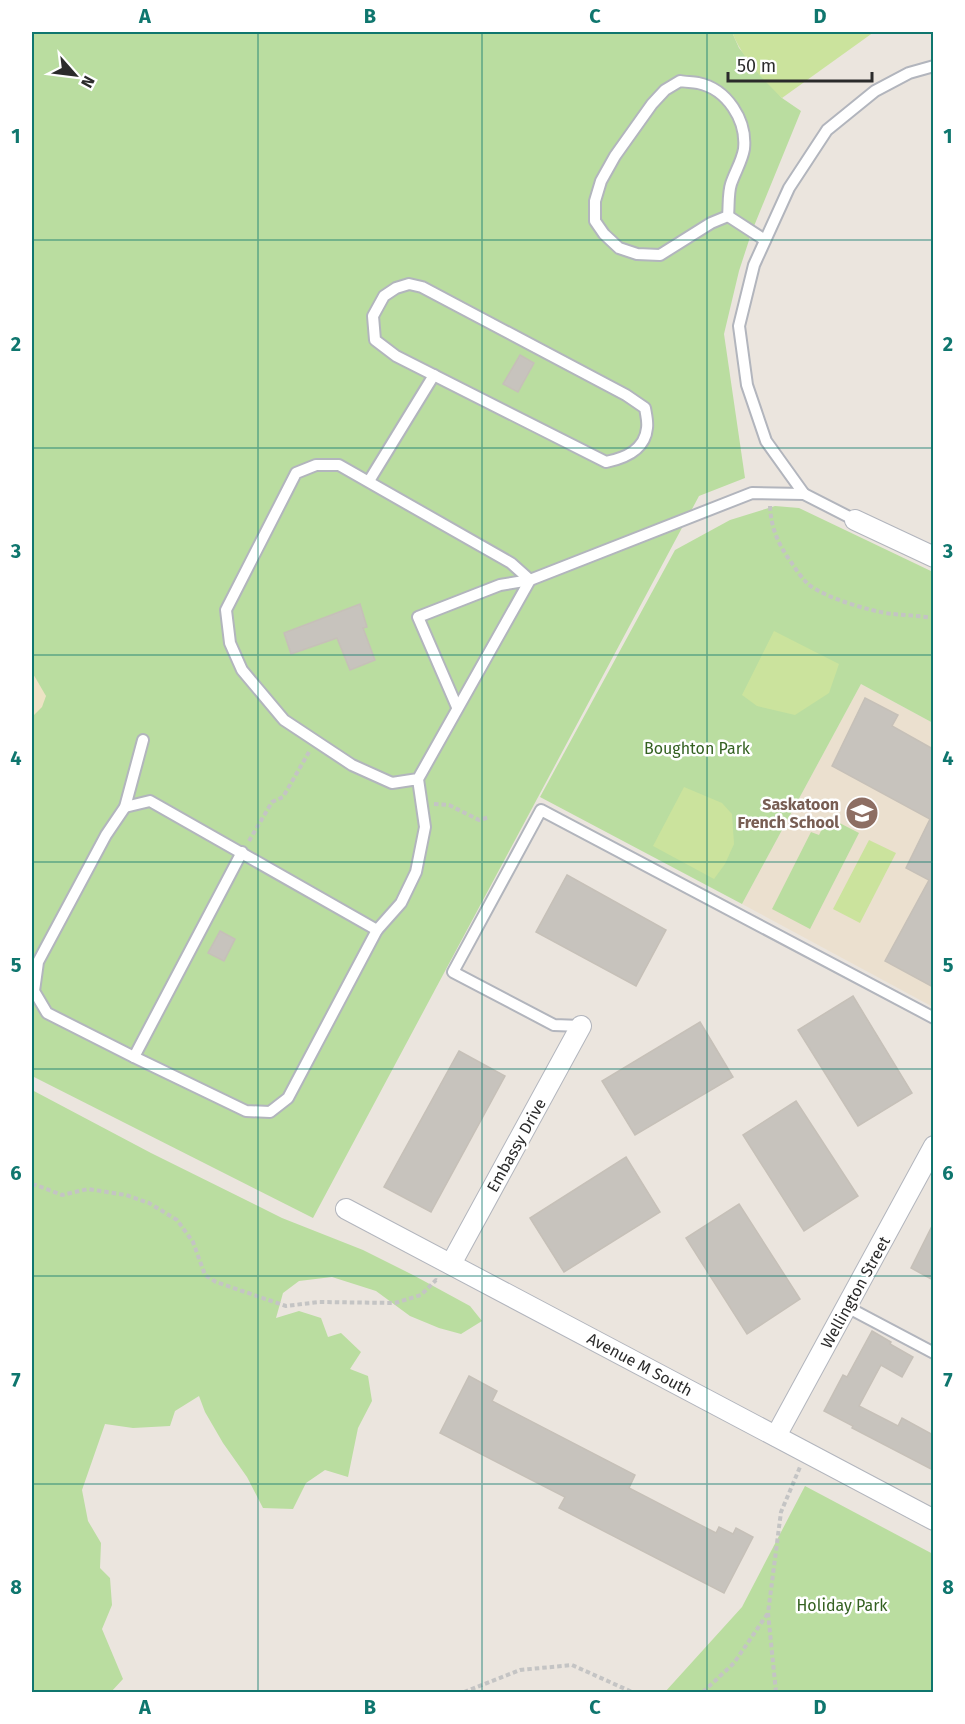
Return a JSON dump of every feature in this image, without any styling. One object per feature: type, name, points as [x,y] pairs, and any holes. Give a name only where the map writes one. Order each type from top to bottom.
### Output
[{"type":"street","points":[[855,519],[933,557]]},
{"type":"street","name":"Embassy Drive","points":[[451,1264],[581,1026]]},
{"type":"street","name":"Wellington Street","points":[[776,1436],[847,1307],[926,1177],[933,1146]]},
{"type":"street","name":"Avenue M South","points":[[346,1209],[933,1520]]},
{"type":"lane","points":[[804,494],[766,441],[747,385],[739,326],[754,265],[789,188],[827,130],[875,91],[909,73],[933,66]]},
{"type":"lane","points":[[680,81],[699,83],[718,92],[733,106],[743,128],[744,149],[730,186],[728,216],[711,223],[660,255],[637,254],[619,248],[604,234],[595,221],[595,201],[601,181],[615,156],[652,104],[665,90],[680,81]]},
{"type":"lane","points":[[728,216],[765,240]]},
{"type":"lane","points":[[409,284],[422,287],[627,395],[645,408],[647,429],[639,448],[623,458],[606,462],[434,375],[396,356],[375,340],[373,316],[384,296],[396,288],[409,284]]},
{"type":"lane","points":[[369,481],[434,375]]},
{"type":"lane","points":[[418,778],[392,783],[352,765],[285,720],[242,670],[230,643],[226,610],[296,473],[316,465],[339,465],[511,563],[530,580]]},
{"type":"lane","points":[[457,707],[418,617],[500,585],[530,580],[752,493],[804,494],[855,519]]},
{"type":"lane","points":[[143,740],[125,807],[106,835],[38,962],[34,991],[47,1013],[134,1058],[246,1112],[270,1112],[288,1098],[377,930],[401,903],[416,872],[424,827],[418,778],[530,580]]},
{"type":"lane","points":[[125,807],[150,801],[377,930]]},
{"type":"lane","points":[[581,1026],[554,1024],[453,972],[541,810],[933,1018]]},
{"type":"lane","points":[[134,1058],[242,852]]},
{"type":"lane","points":[[847,1307],[933,1353]]},
{"type":"path","points":[[768,494],[776,539],[809,585],[830,597],[871,609],[891,614],[933,618]]},
{"type":"path","points":[[242,852],[272,802],[283,797],[315,741]]},
{"type":"path","points":[[421,803],[448,806],[479,819],[490,818]]},
{"type":"path","points":[[32,1185],[62,1195],[88,1189],[126,1194],[149,1203],[177,1220],[193,1242],[206,1275],[216,1282],[286,1306],[319,1302],[395,1303],[421,1295],[436,1280],[443,1284]]},
{"type":"path","points":[[776,1692],[768,1613],[781,1512],[807,1452]]},
{"type":"path","points":[[703,1692],[734,1663],[768,1613]]},
{"type":"path","points":[[464,1692],[520,1670],[572,1665],[632,1692]]},
{"type":"shaded area","name":"Saskatoon French School","points":[[861,684],[933,723],[933,1007],[742,904]]},
{"type":"green space","points":[[32,32],[732,32],[739,48],[782,98],[801,111],[752,231],[739,271],[724,334],[745,478],[699,496],[313,1218],[34,1077],[32,1082]]},
{"type":"green space","points":[[732,32],[874,32],[782,98],[753,68]]},
{"type":"green space","name":"Boughton Park","points":[[775,506],[799,508],[933,572],[933,723],[861,684],[742,904],[540,797],[675,550],[730,520]]},
{"type":"green space","points":[[774,631],[839,664],[829,693],[795,715],[757,706],[742,695]]},
{"type":"green space","points":[[684,787],[722,803],[732,814],[734,844],[725,864],[714,879],[653,846]]},
{"type":"green space","points":[[828,817],[859,833],[810,929],[772,909],[811,832],[819,835]]},
{"type":"green space","points":[[869,840],[896,853],[860,923],[833,909]]},
{"type":"green space","points":[[32,1090],[151,1153],[282,1218],[363,1250],[413,1275],[470,1306],[482,1321],[461,1334],[439,1328],[410,1316],[376,1291],[332,1277],[299,1281],[283,1293],[276,1318],[299,1311],[321,1318],[328,1337],[341,1333],[361,1352],[350,1369],[368,1376],[372,1401],[358,1428],[348,1477],[325,1470],[306,1483],[293,1509],[263,1508],[247,1477],[205,1412],[199,1396],[175,1411],[170,1426],[133,1428],[105,1424],[82,1490],[88,1521],[101,1543],[100,1568],[110,1578],[112,1605],[102,1629],[123,1679],[111,1692],[32,1692]]},
{"type":"green space","name":"Holiday Park","points":[[805,1486],[933,1554],[933,1692],[665,1692],[742,1607]]},
{"type":"sand","points":[[32,672],[46,696],[42,707],[32,717]]},
{"type":"building","points":[[520,355],[534,363],[518,392],[503,384]]},
{"type":"building","points":[[360,604],[367,627],[363,628],[375,660],[350,670],[337,638],[291,654],[284,633]]},
{"type":"building","points":[[865,698],[898,715],[892,726],[933,749],[933,987],[885,961],[929,880],[906,868],[930,819],[832,766]]},
{"type":"building","points":[[567,875],[666,930],[636,986],[536,932]]},
{"type":"building","points":[[220,931],[235,939],[224,961],[208,953]]},
{"type":"building","points":[[853,996],[912,1093],[858,1126],[798,1030]]},
{"type":"building","points":[[700,1022],[733,1077],[635,1135],[602,1081]]},
{"type":"building","points":[[459,1051],[505,1076],[431,1212],[384,1187]]},
{"type":"building","points":[[796,1101],[858,1196],[804,1231],[743,1135]]},
{"type":"building","points":[[626,1157],[660,1212],[564,1272],[530,1218]]},
{"type":"building","points":[[739,1204],[800,1299],[747,1334],[686,1238]]},
{"type":"building","points":[[933,1224],[933,1280],[911,1268]]},
{"type":"building","points":[[872,1331],[913,1357],[902,1377],[881,1365],[859,1406],[898,1426],[902,1418],[933,1435],[933,1470],[824,1411],[843,1375],[847,1377]]},
{"type":"building","points":[[469,1376],[497,1391],[492,1401],[635,1475],[629,1488],[716,1533],[719,1527],[733,1534],[736,1528],[753,1537],[724,1593],[559,1508],[565,1497],[440,1433]]},
{"type":"place","name":"Saskatoon French School","points":[[862,813]]}]
